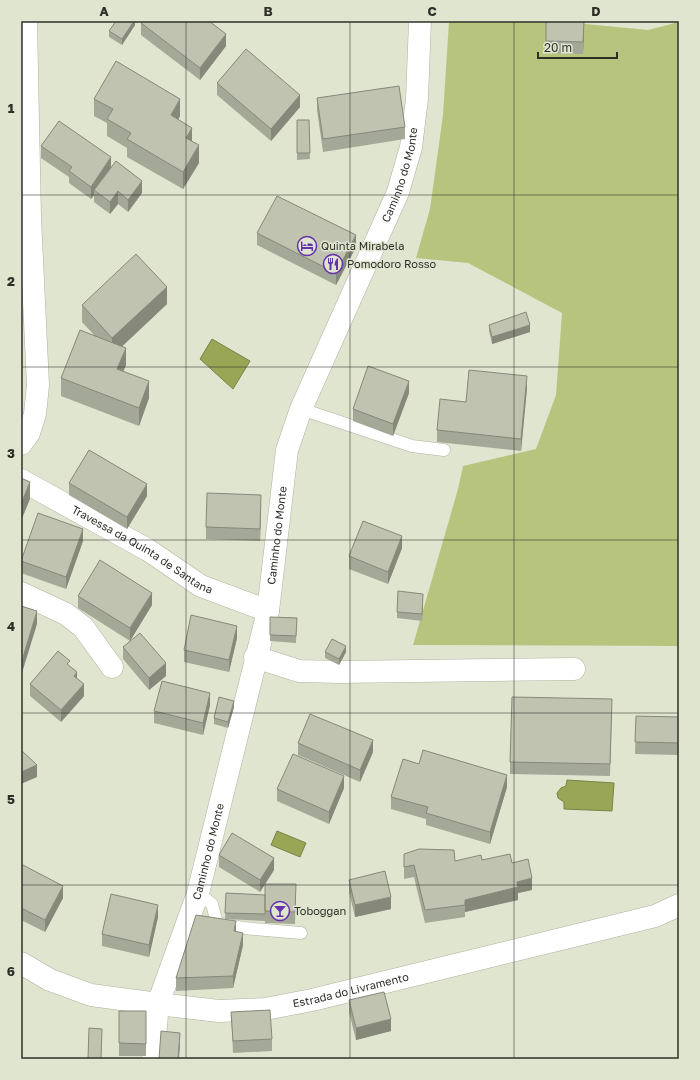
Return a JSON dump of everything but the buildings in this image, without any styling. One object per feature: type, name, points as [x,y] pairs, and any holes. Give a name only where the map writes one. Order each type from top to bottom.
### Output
[{"type":"street","name":"Caminho do Monte","points":[[153,1059],[158,1004],[198,893],[255,657],[268,611],[287,450],[301,409],[398,192],[411,147],[417,99],[420,21]]},
{"type":"street","points":[[24,23],[30,218],[38,385],[35,414],[24,433]]},
{"type":"street","name":"Travessa da Quinta de Santana","points":[[21,480],[148,550],[201,586],[268,611]]},
{"type":"street","points":[[21,593],[66,614],[83,627],[112,667]]},
{"type":"street","points":[[255,657],[299,671],[339,672],[574,669]]},
{"type":"street","name":"Estrada do Livramento","points":[[21,963],[50,980],[91,995],[219,1011],[265,1009],[312,1000],[655,916],[679,905]]},
{"type":"lane","points":[[301,409],[412,446],[444,450]]},
{"type":"lane","points":[[198,893],[212,904],[217,923],[243,928],[300,933]]},
{"type":"shaded area","points":[[449,21],[554,21],[648,30],[679,22],[679,646],[413,645],[458,489],[463,466],[536,449],[556,395],[562,313],[468,263],[416,258],[430,209],[443,115]]},
{"type":"shaded area","points":[[212,339],[250,361],[233,389],[200,359]]},
{"type":"shaded area","points":[[567,780],[614,783],[612,811],[564,809],[564,802],[558,798],[557,793],[561,788],[566,786]]},
{"type":"shaded area","points":[[277,831],[306,843],[300,857],[271,845]]},
{"type":"place","name":"Quinta Mirabela","points":[[307,246]]},
{"type":"place","name":"Pomodoro Rosso","points":[[333,264]]},
{"type":"place","name":"Toboggan","points":[[280,911]]}]
